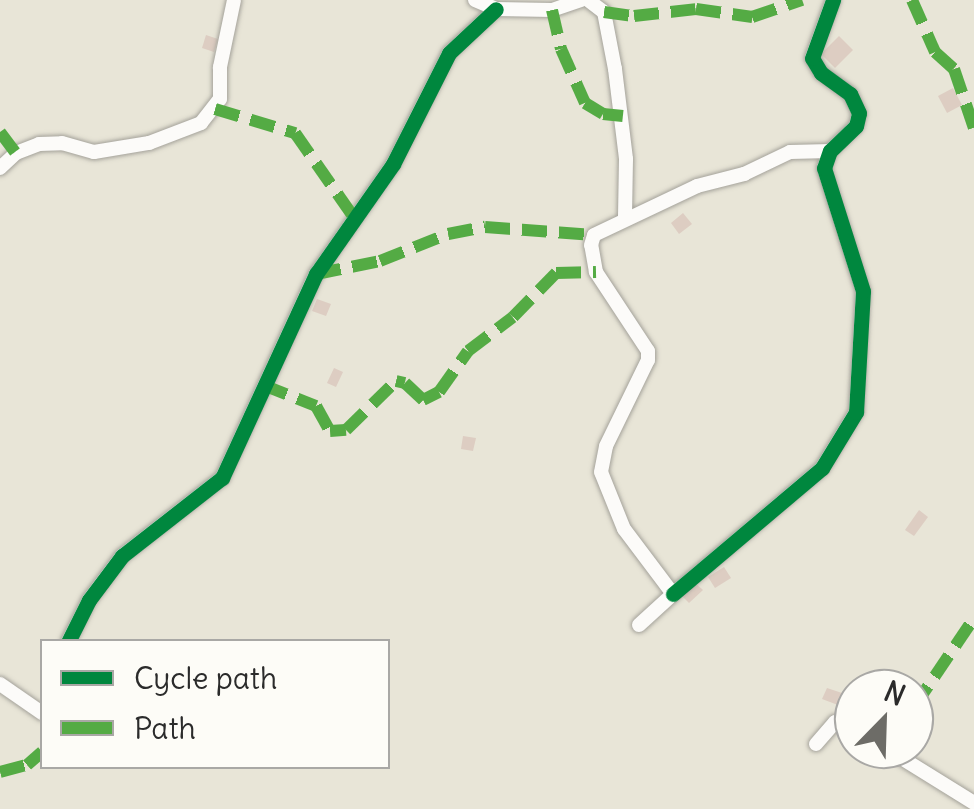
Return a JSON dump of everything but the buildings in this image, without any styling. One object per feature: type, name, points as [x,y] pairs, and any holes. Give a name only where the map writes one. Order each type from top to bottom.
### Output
[{"type":"street","points":[[0,168],[16,154],[39,144],[62,143],[94,152],[149,144],[201,123],[220,99],[223,49],[234,0]]},
{"type":"street","points":[[475,0],[496,9],[552,10],[585,0],[604,12],[626,159],[626,218]]},
{"type":"street","points":[[640,625],[822,468],[852,424],[863,291],[826,178],[830,151],[856,126],[859,113],[850,94],[822,73],[812,58],[833,0]]},
{"type":"street","points":[[69,639],[88,600],[122,556],[222,478],[316,274],[353,216],[394,164],[448,53],[496,9]]},
{"type":"street","points":[[673,594],[624,529],[602,483],[606,446],[648,360],[643,341],[596,272],[592,258],[594,235],[696,186],[761,168],[790,152],[830,151]]},
{"type":"street","points":[[0,684],[40,712]]},
{"type":"street","points":[[816,744],[834,723]]},
{"type":"street","points":[[919,769],[974,803]]},
{"type":"marked path","points":[[604,12],[634,16],[696,9],[752,17],[802,0]]},
{"type":"marked path","points":[[912,0],[935,52],[954,69],[974,128]]},
{"type":"marked path","points":[[552,10],[561,49],[585,103],[603,114],[623,116]]},
{"type":"marked path","points":[[215,109],[295,133],[353,216]]},
{"type":"marked path","points":[[0,132],[16,153]]},
{"type":"marked path","points":[[316,274],[380,261],[448,234],[485,227],[594,235]]},
{"type":"marked path","points":[[263,385],[316,406],[330,431],[346,430],[396,381],[405,383],[423,400],[439,392],[468,351],[513,317],[556,273],[596,272]]},
{"type":"marked path","points":[[934,677],[974,618]]},
{"type":"marked path","points":[[0,772],[27,765],[40,754]]},
{"type":"cycle path","points":[[673,594],[822,468],[856,412],[863,291],[824,168],[830,151],[856,126],[859,113],[850,94],[821,73],[812,58],[833,0]]},
{"type":"cycle path","points":[[70,639],[89,600],[122,556],[222,478],[316,274],[393,164],[449,53],[496,9]]}]
